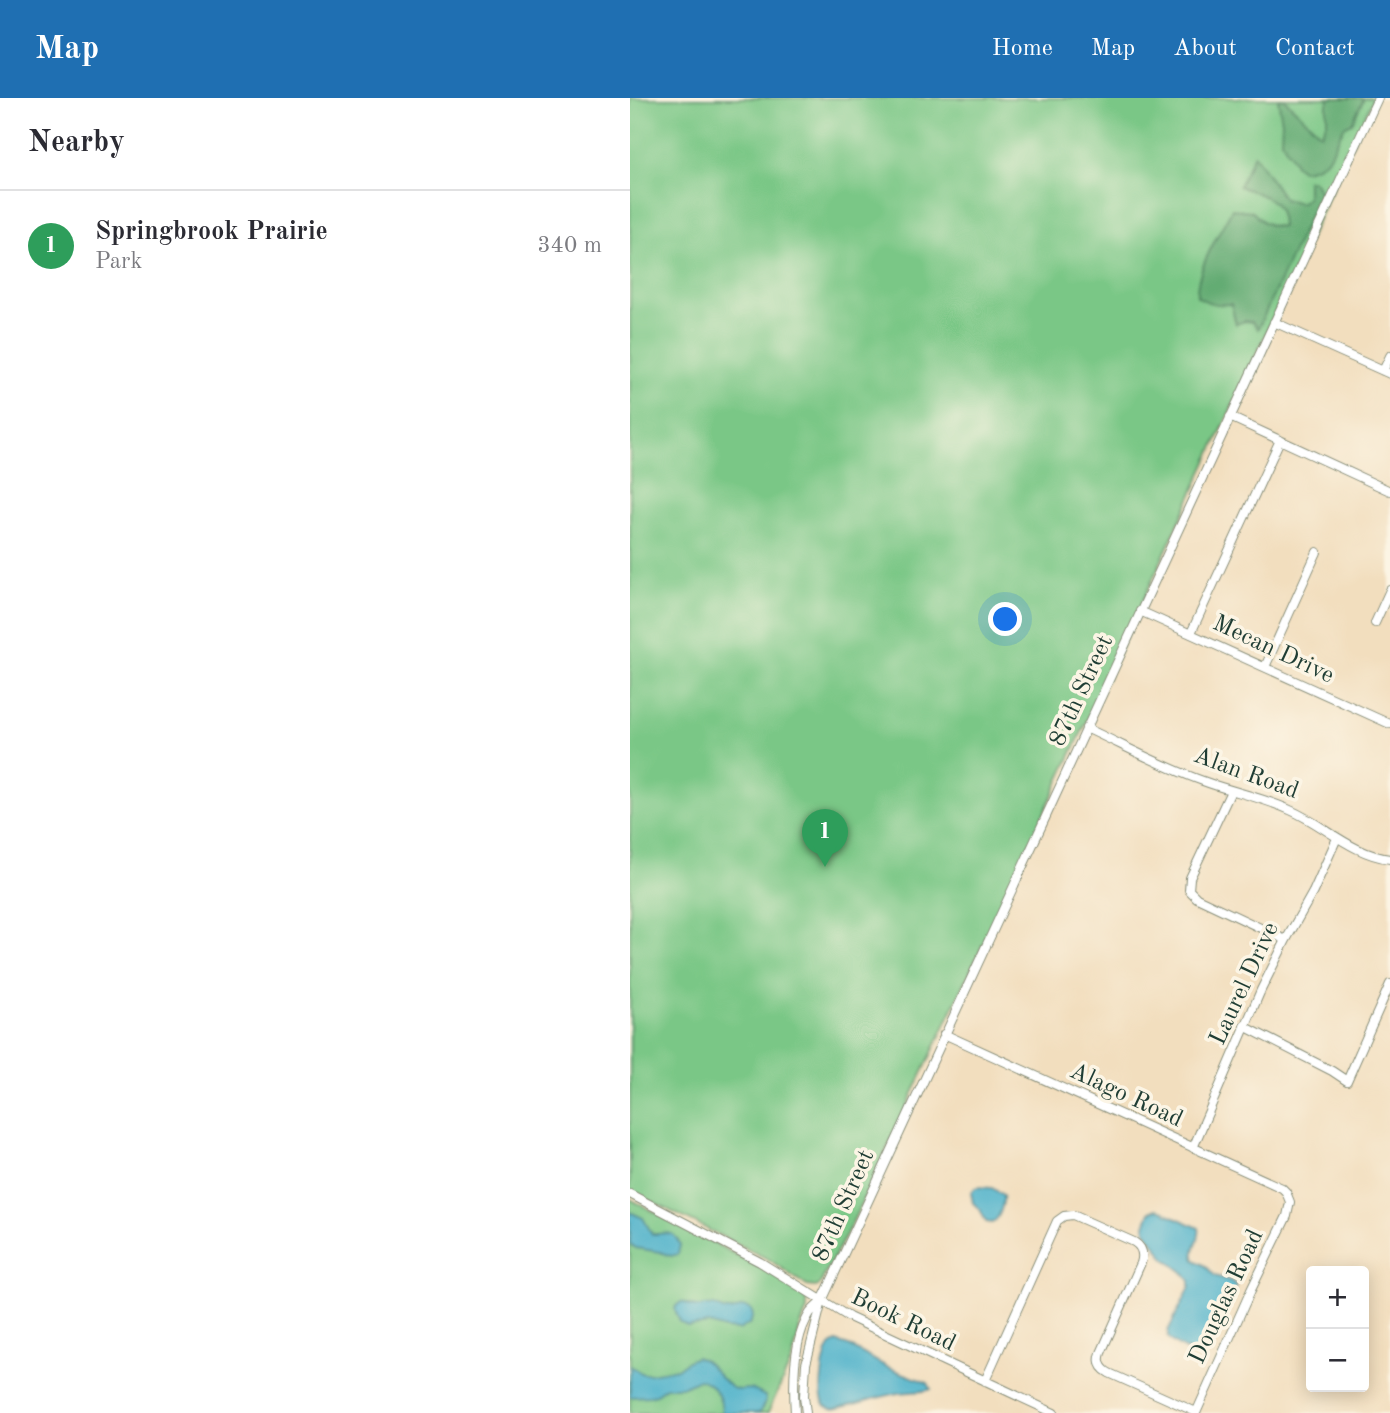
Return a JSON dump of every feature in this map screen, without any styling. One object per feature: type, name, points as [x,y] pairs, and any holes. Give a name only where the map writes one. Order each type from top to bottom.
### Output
[{"type":"street","name":"87th Street","points":[[806,1413],[806,1364],[822,1301],[1378,98]]},
{"type":"street","points":[[1274,321],[1387,372],[1390,356]]},
{"type":"street","points":[[1230,417],[1390,491]]},
{"type":"street","points":[[1191,634],[1280,440]]},
{"type":"street","points":[[1265,667],[1317,552]]},
{"type":"street","points":[[1375,622],[1390,590]]},
{"type":"street","name":"Mecan Drive","points":[[1140,611],[1390,724]]},
{"type":"street","name":"Alan Road","points":[[1086,728],[1191,777],[1288,808],[1357,850],[1390,859]]},
{"type":"street","points":[[1231,791],[1190,878],[1189,890],[1197,898],[1286,940]]},
{"type":"street","name":"Laurel Drive","points":[[1193,1148],[1244,1026],[1308,901],[1336,838]]},
{"type":"street","points":[[1244,1026],[1347,1081],[1390,984]]},
{"type":"street","name":"Alago Road","points":[[944,1034],[1282,1188],[1289,1197]]},
{"type":"street","name":"Book Road","points":[[630,1194],[760,1262],[849,1317],[1054,1413]]},
{"type":"street","name":"Douglas Road","points":[[1196,1413],[1287,1216],[1289,1197]]},
{"type":"street","points":[[985,1381],[1057,1221],[1064,1216],[1073,1215],[1134,1242],[1142,1252],[1142,1263],[1101,1353],[1101,1366],[1106,1371],[1196,1413]]},
{"type":"street","name":"87th Street","points":[[794,1413],[794,1380],[800,1340],[810,1313],[822,1301]]},
{"type":"green space","points":[[630,98],[1373,98],[1180,521],[918,1083],[852,1223],[819,1286],[815,1287],[807,1286],[770,1260],[630,1191]]},
{"type":"green space","points":[[1283,98],[1321,134],[1327,122],[1327,104],[1330,98],[1364,98],[1352,123],[1344,127],[1325,161],[1302,170],[1295,165],[1281,140],[1282,122],[1278,99]]},
{"type":"green space","points":[[1254,154],[1284,199],[1300,203],[1307,198],[1307,180],[1314,182],[1320,193],[1258,329],[1252,322],[1236,324],[1231,304],[1213,303],[1197,296],[1197,286],[1204,264],[1232,209],[1252,211],[1265,223],[1282,227],[1275,203],[1239,186]]},
{"type":"green space","points":[[630,1199],[769,1272],[800,1292],[807,1301],[807,1310],[793,1357],[768,1413],[630,1413]]},
{"type":"water","points":[[978,1187],[992,1188],[1003,1195],[1001,1210],[992,1223],[986,1222],[980,1209],[973,1203],[971,1193]]},
{"type":"water","points":[[1157,1209],[1199,1228],[1194,1251],[1195,1260],[1206,1266],[1215,1276],[1236,1285],[1204,1355],[1184,1349],[1168,1337],[1168,1331],[1190,1287],[1190,1281],[1165,1258],[1146,1231],[1145,1225],[1150,1212]]},
{"type":"water","points":[[630,1212],[643,1218],[652,1234],[672,1234],[680,1245],[678,1254],[671,1256],[636,1248],[630,1244]]},
{"type":"water","points":[[681,1302],[695,1307],[712,1305],[728,1311],[742,1307],[751,1309],[753,1316],[750,1323],[739,1330],[709,1324],[688,1327],[680,1322],[675,1310]]},
{"type":"water","points":[[836,1342],[928,1383],[931,1389],[903,1392],[829,1408],[822,1399],[822,1377],[828,1350]]},
{"type":"water","points":[[696,1357],[707,1363],[733,1389],[750,1389],[765,1396],[766,1401],[759,1413],[722,1413],[716,1392],[709,1384],[699,1379],[682,1387],[666,1387],[650,1396],[630,1397],[630,1366],[643,1374],[650,1374],[677,1369]]},
{"type":"place","name":"Springbrook Prairie","points":[[825,867]]}]
